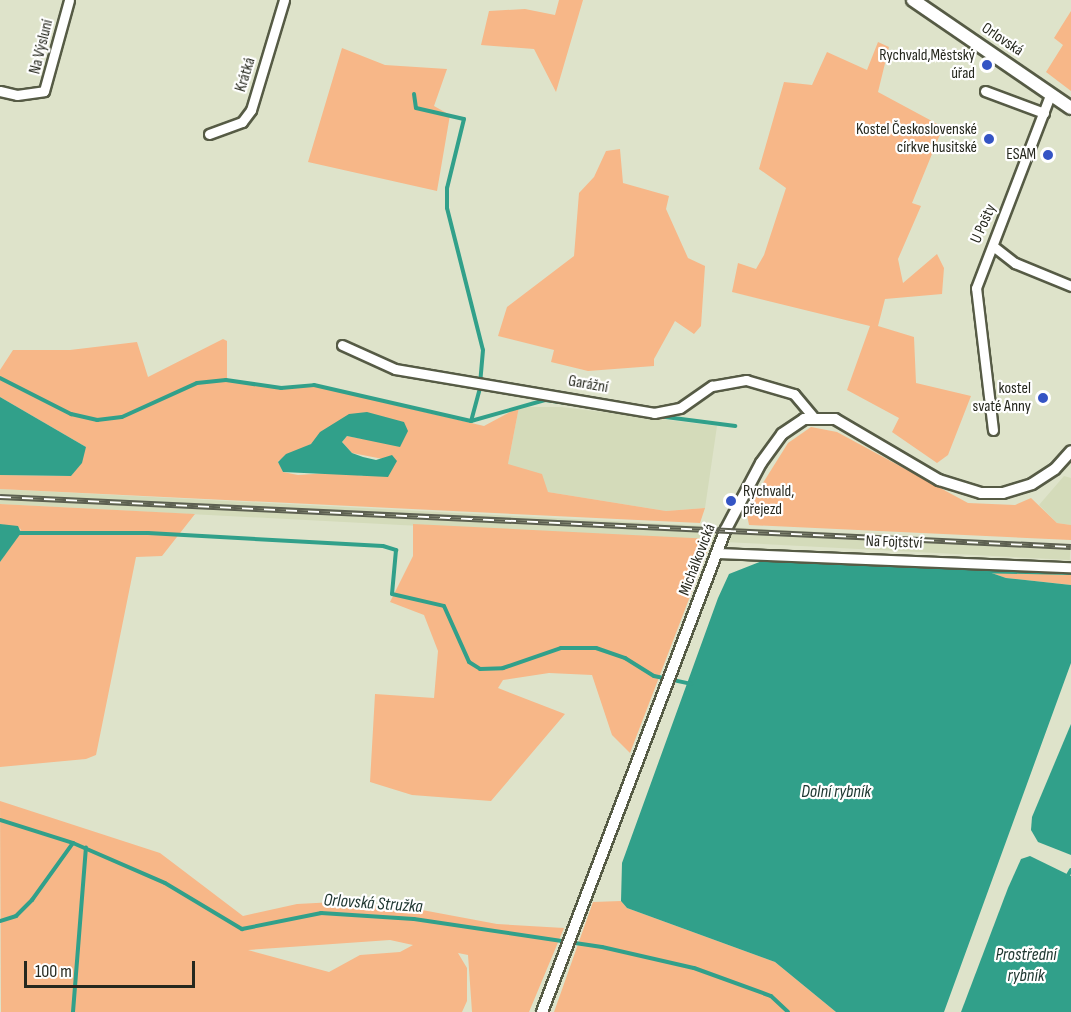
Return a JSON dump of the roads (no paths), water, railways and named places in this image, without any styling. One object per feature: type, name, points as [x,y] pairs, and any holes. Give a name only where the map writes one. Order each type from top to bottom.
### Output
[{"type":"main road","name":"Orlovská","points":[[913,0],[1071,108]]},
{"type":"street","name":"Na Výsluní","points":[[0,91],[17,95],[45,91],[69,0]]},
{"type":"street","name":"Krátká","points":[[209,134],[242,122],[251,110],[284,0]]},
{"type":"street","points":[[985,91],[1044,113]]},
{"type":"street","name":"U Pošty","points":[[993,430],[984,373],[976,288],[986,255],[993,246],[1051,93]]},
{"type":"street","points":[[993,246],[1015,263],[1071,286]]},
{"type":"street","name":"Garážní","points":[[342,345],[395,369],[654,413],[680,408],[712,386],[746,380],[794,394],[813,417]]},
{"type":"street","points":[[813,417],[844,423],[939,480],[981,494],[1012,491],[1032,484],[1055,469],[1071,452]]},
{"type":"street","name":"Michálkovická","points":[[542,1012],[717,553],[738,505],[771,448],[789,427],[813,417]]},
{"type":"street","name":"Na Fojtství","points":[[717,553],[1071,567]]},
{"type":"water","points":[[0,397],[86,447],[82,463],[71,476],[0,475]]},
{"type":"water","points":[[367,412],[404,422],[408,431],[400,447],[347,436],[342,442],[352,453],[363,457],[376,460],[392,455],[397,461],[388,477],[283,472],[278,462],[286,454],[311,444],[320,432],[349,414]]},
{"type":"water","points":[[0,524],[18,526],[21,533],[0,562]]},
{"type":"water","name":"Dolní rybník","points":[[762,561],[980,569],[1006,578],[1071,585],[1071,663],[944,1012],[836,1012],[775,962],[627,908],[621,901],[622,863],[718,598],[729,574]]},
{"type":"water","points":[[1071,724],[1071,855],[1038,842],[1031,830],[1032,817]]},
{"type":"water","name":"Prostřední rybník","points":[[1030,856],[1071,876],[1071,1012],[961,1012],[1008,888],[1021,859]]},
{"type":"waterway","points":[[414,94],[416,108],[464,119],[447,188],[447,208],[483,350],[480,388],[471,421]]},
{"type":"waterway","points":[[0,378],[71,414],[97,420],[122,417],[197,383],[226,380],[281,388],[314,385],[471,421],[545,400],[580,405]]},
{"type":"waterway","points":[[658,416],[735,426]]},
{"type":"waterway","points":[[19,533],[148,533],[383,546],[396,550],[392,594],[444,606],[469,662],[480,669],[503,668],[561,648],[596,648],[625,658],[654,676],[691,684]]},
{"type":"waterway","points":[[976,571],[1071,573]]},
{"type":"waterway","points":[[0,820],[73,843]]},
{"type":"waterway","name":"Orlovská Stružka","points":[[0,921],[16,916],[32,900],[73,843],[165,883],[242,929],[321,913],[414,919],[602,947],[694,968],[771,996],[788,1012]]},
{"type":"waterway","points":[[73,1012],[86,848]]},
{"type":"waterway","points":[[1067,877],[1071,870]]},
{"type":"railway","points":[[0,497],[1071,547]]},
{"type":"place","name":"Rychvald,Městský úřad","points":[[987,65]]},
{"type":"place","name":"Kostel Československé církve husitské","points":[[989,139]]},
{"type":"place","name":"ESAM","points":[[1048,155]]},
{"type":"place","name":"kostel svaté Anny","points":[[1043,398]]},
{"type":"place","name":"Rychvald, přejezd","points":[[731,501]]}]
